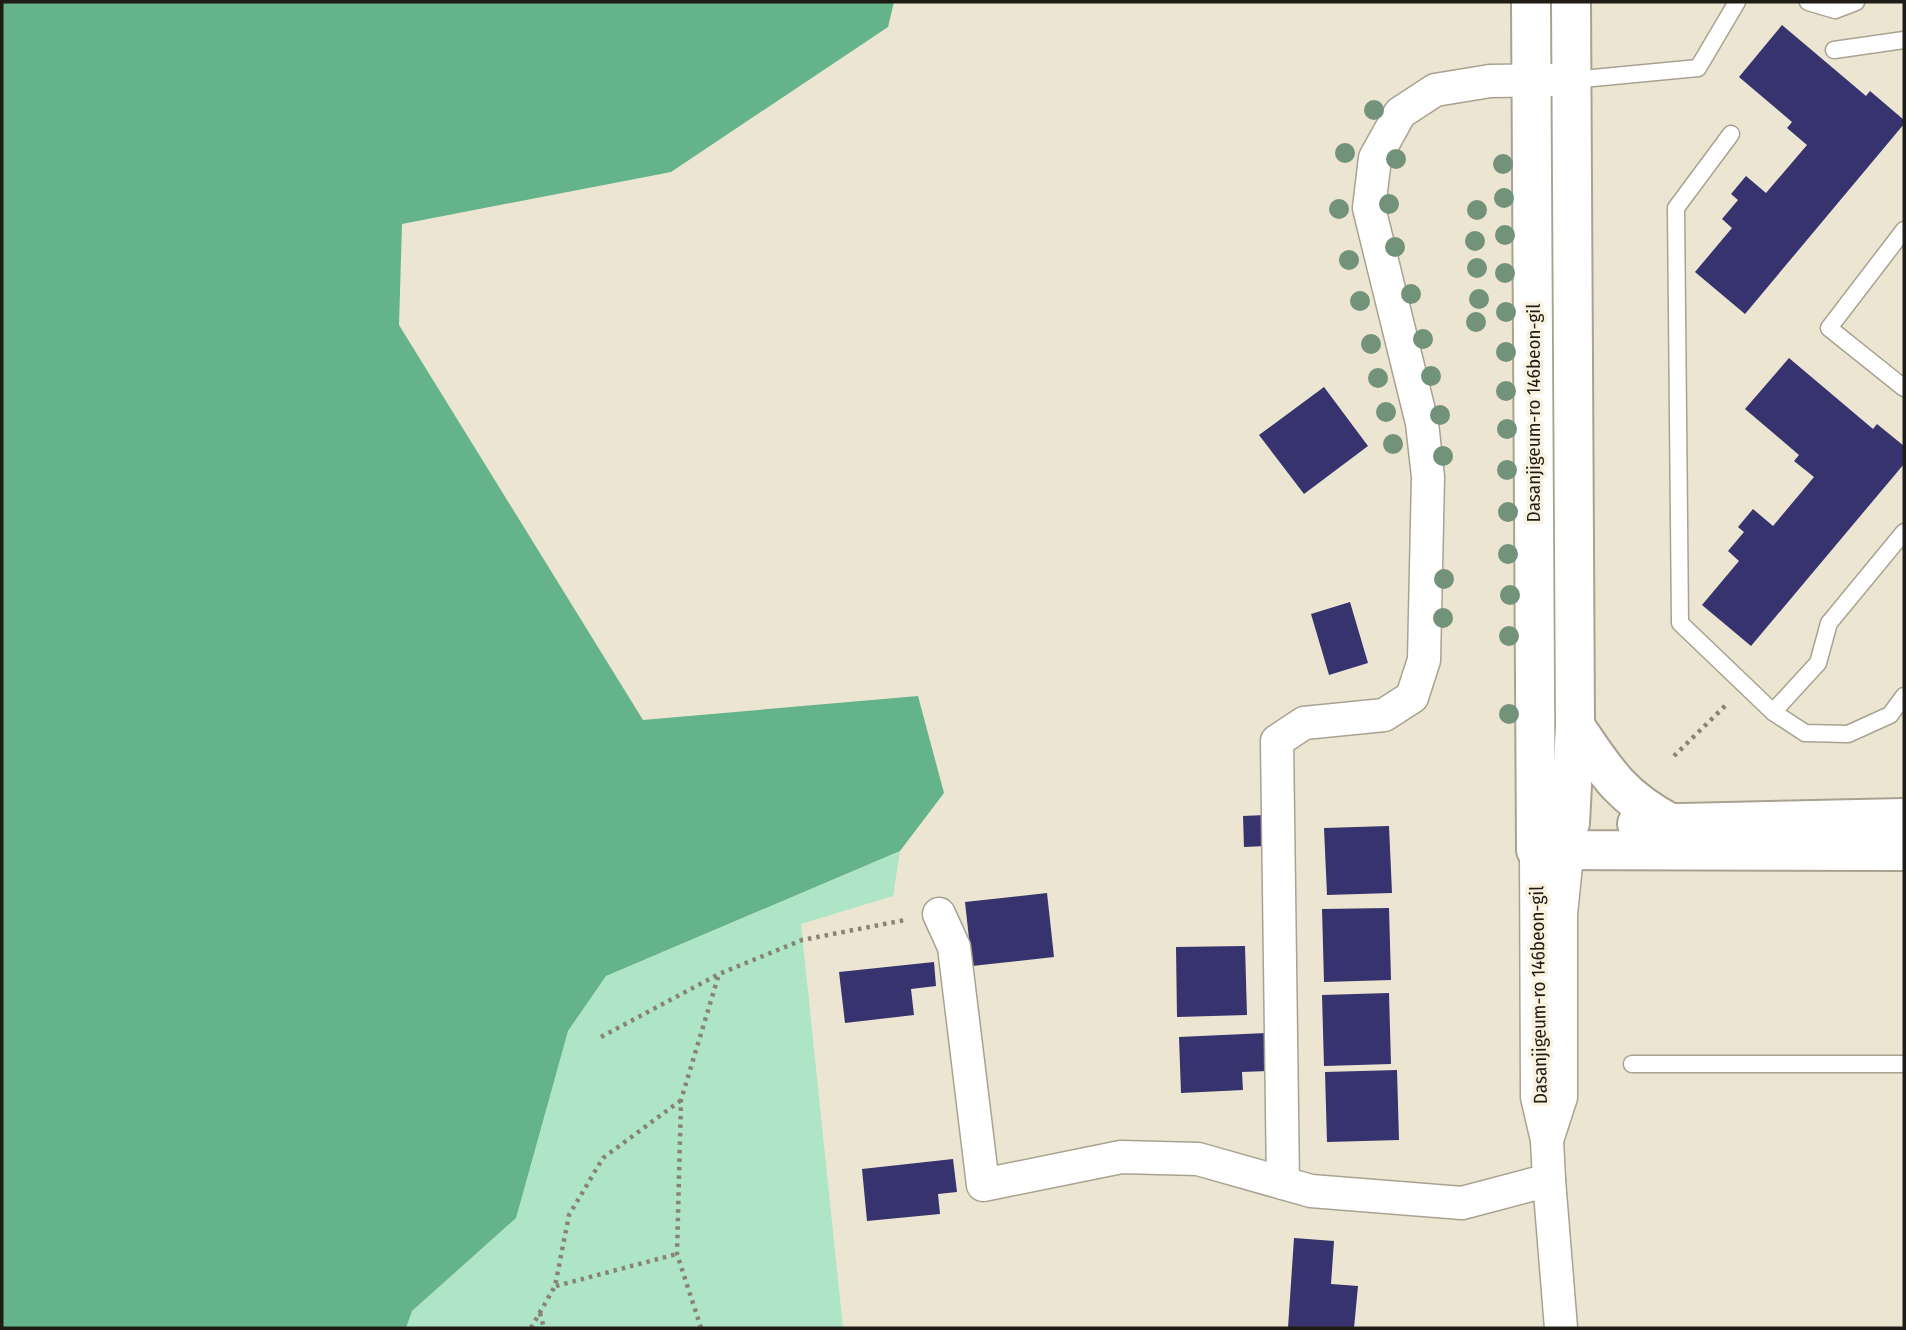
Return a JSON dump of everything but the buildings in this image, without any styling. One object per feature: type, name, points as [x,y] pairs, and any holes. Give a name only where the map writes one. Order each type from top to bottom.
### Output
[{"type":"street","name":"Dasanjigeum-ro 146beon-gil","points":[[1531,2],[1530,81],[1552,836],[1537,1097],[1547,1140],[1561,1328]]},
{"type":"street","name":"Dasanjigeum-ro 146beon-gil","points":[[1552,836],[1575,726],[1571,2]]},
{"type":"street","points":[[1283,1183],[1277,741],[1304,723],[1384,715],[1412,697],[1423,660],[1429,477],[1422,423],[1369,208],[1375,158],[1400,113],[1434,90],[1490,81],[1572,80]]},
{"type":"street","points":[[1575,726],[1610,779],[1637,806],[1670,823]]},
{"type":"street","points":[[1552,836],[1670,823],[1904,818]]},
{"type":"street","points":[[1552,836],[1904,851]]},
{"type":"street","points":[[939,914],[954,947],[983,1185],[1121,1157],[1198,1159],[1311,1191],[1462,1203],[1549,1180]]},
{"type":"lane","points":[[1572,80],[1698,68],[1737,2]]},
{"type":"lane","points":[[1808,2],[1835,10],[1856,2]]},
{"type":"lane","points":[[1834,50],[1904,40]]},
{"type":"lane","points":[[1731,134],[1676,208],[1680,623],[1773,712],[1805,733],[1848,734],[1890,715],[1904,696]]},
{"type":"lane","points":[[1904,230],[1829,328],[1904,388]]},
{"type":"lane","points":[[1773,712],[1818,663],[1829,623],[1904,532]]},
{"type":"lane","points":[[1632,1065],[1904,1064]]},
{"type":"path","points":[[1674,756],[1745,686]]},
{"type":"path","points":[[601,1037],[719,974],[802,940],[939,914]]},
{"type":"path","points":[[701,1328],[677,1254],[681,1100],[719,974]]},
{"type":"path","points":[[531,1328],[555,1286],[569,1215],[603,1158],[681,1100]]},
{"type":"path","points":[[555,1286],[677,1254]]},
{"type":"path","points":[[540,1313],[544,1328]]},
{"type":"green space","points":[[2,2],[894,2],[888,27],[671,172],[402,224],[399,325],[643,720],[918,696],[944,793],[900,851],[606,976],[568,1031],[516,1218],[412,1311],[406,1328],[2,1328]]},
{"type":"green space","points":[[900,851],[893,896],[801,924],[843,1328],[406,1328],[412,1311],[515,1218],[568,1031],[606,976]]}]
